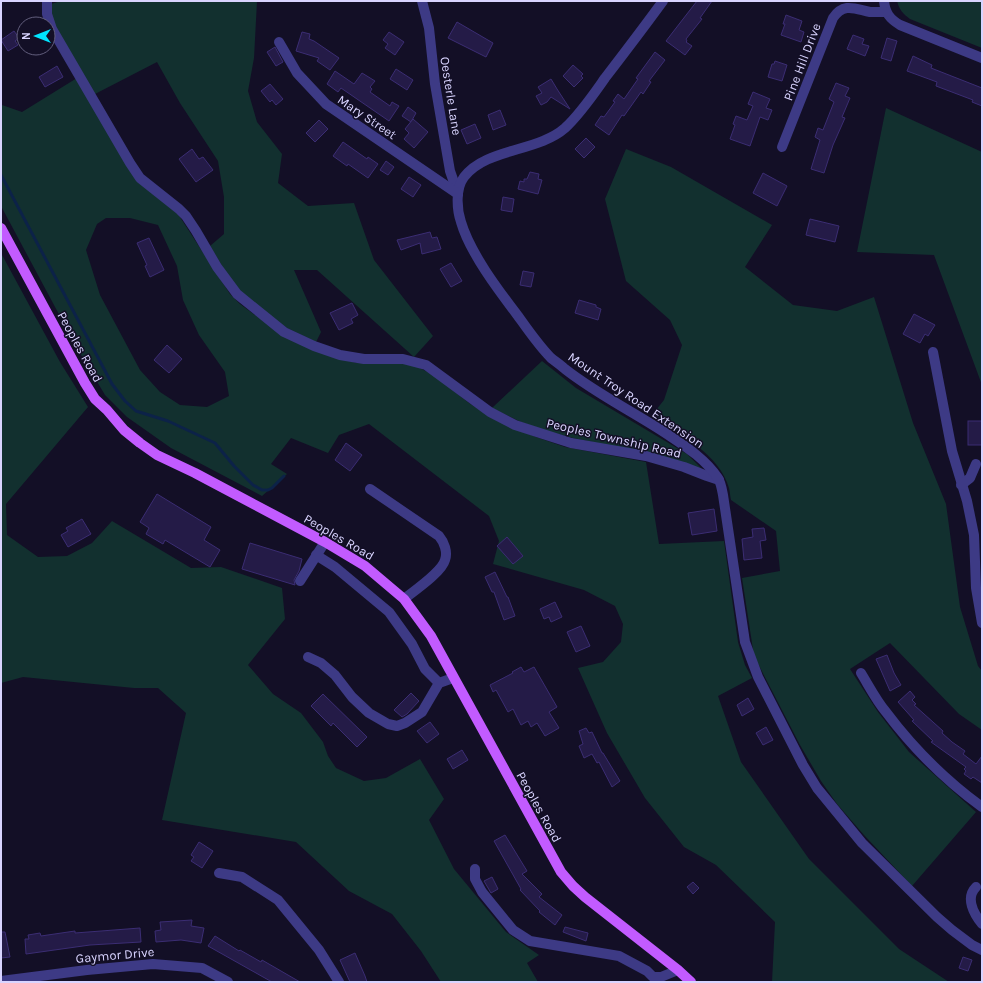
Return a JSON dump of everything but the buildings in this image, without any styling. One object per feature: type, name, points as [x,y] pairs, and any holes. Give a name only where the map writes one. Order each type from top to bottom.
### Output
[{"type":"main road","name":"Peoples Road","points":[[1,228],[85,383],[95,399],[107,410],[124,430],[140,444],[157,454],[325,542],[365,566],[404,599],[431,636],[561,872],[585,897],[678,970],[691,982]]},
{"type":"street","name":"Peoples Township Road","points":[[47,1],[47,14],[52,30],[140,178],[186,216],[217,267],[237,294],[284,332],[314,346],[340,355],[364,359],[403,359],[426,365],[490,412],[515,425],[571,444],[646,456],[719,480]]},
{"type":"street","name":"Oesterle Lane","points":[[422,1],[429,28],[434,84],[450,170],[458,194]]},
{"type":"street","name":"Mount Troy Road Extension","points":[[663,1],[582,109],[564,128],[546,139],[499,155],[478,165],[463,178],[458,194],[458,213],[461,223],[467,239],[505,299],[532,336],[552,358],[581,382],[649,422],[689,448],[705,463],[719,480],[723,495],[745,642],[758,677],[804,765],[817,788],[862,843],[937,917],[962,937],[982,950]]},
{"type":"street","points":[[884,1],[886,12],[893,21],[982,58]]},
{"type":"street","name":"Pine Hill Drive","points":[[782,147],[833,18],[838,10],[854,8],[871,12],[886,12]]},
{"type":"street","name":"Mary Street","points":[[279,42],[297,73],[326,104],[458,194]]},
{"type":"street","points":[[933,352],[952,451],[967,502],[974,535],[976,588],[982,623]]},
{"type":"street","points":[[961,485],[970,478],[976,464]]},
{"type":"street","points":[[370,489],[439,536],[445,548],[446,559],[444,564],[426,582],[404,599]]},
{"type":"street","points":[[300,581],[325,542]]},
{"type":"street","points":[[316,555],[335,567],[388,612],[412,644],[425,669],[440,683]]},
{"type":"street","points":[[308,657],[321,663],[335,675],[352,697],[370,713],[388,724],[397,726],[416,717],[422,712],[440,683],[453,678]]},
{"type":"street","points":[[861,673],[885,711],[915,747],[960,790],[982,807]]},
{"type":"street","points":[[475,869],[475,879],[482,892],[513,930],[530,942],[619,956],[653,977],[661,977],[678,970]]},
{"type":"street","points":[[219,873],[242,877],[278,900],[319,950],[339,982]]},
{"type":"street","points":[[976,887],[971,894],[972,907],[982,924]]},
{"type":"street","name":"Gaymor Drive","points":[[1,981],[87,970],[153,964],[202,968],[228,982]]},
{"type":"green space","points":[[61,1],[257,1],[254,58],[248,91],[257,122],[282,154],[278,183],[308,206],[354,203],[374,260],[433,336],[414,357],[317,270],[294,270],[321,332],[316,342],[287,328],[253,303],[233,284],[210,246],[224,234],[224,197],[218,161],[180,103],[157,62],[95,94],[56,30],[56,16],[52,16],[51,4]]},
{"type":"green space","points":[[897,1],[982,1],[982,48],[910,19],[902,11]]},
{"type":"green space","points":[[77,78],[138,182],[178,214],[230,294],[240,304],[284,336],[341,359],[357,363],[403,363],[418,367],[435,376],[469,403],[497,421],[565,447],[646,462],[659,544],[724,541],[738,642],[745,665],[752,678],[718,696],[741,762],[809,859],[899,949],[949,982],[772,982],[775,922],[716,865],[684,847],[645,798],[607,733],[578,668],[603,662],[621,642],[623,624],[615,606],[584,590],[493,564],[499,541],[489,516],[369,424],[339,435],[328,453],[291,438],[271,464],[287,474],[262,496],[171,448],[127,417],[105,395],[77,348],[1,206],[1,104],[22,112]],"holes":[[[106,218],[130,218],[158,225],[177,266],[183,300],[199,335],[225,372],[229,396],[207,407],[180,405],[160,392],[140,370],[100,295],[86,250],[97,224]]]},
{"type":"green space","points":[[886,108],[982,152],[982,385],[934,255],[857,252]]},
{"type":"green space","points":[[626,149],[671,167],[772,225],[745,267],[793,305],[837,311],[874,297],[913,423],[946,504],[960,607],[978,666],[982,671],[982,730],[959,714],[890,643],[850,669],[878,712],[909,752],[976,812],[912,886],[837,804],[821,781],[800,745],[754,656],[742,578],[780,571],[776,531],[731,500],[729,488],[724,476],[708,455],[686,437],[652,415],[664,400],[682,345],[670,320],[626,281],[605,199]]},
{"type":"green space","points":[[1,253],[60,362],[88,407],[6,504],[7,535],[38,557],[67,556],[92,543],[112,521],[191,568],[221,567],[282,588],[285,619],[248,665],[273,694],[301,713],[323,742],[328,756],[336,768],[364,781],[386,778],[420,759],[444,799],[429,820],[454,869],[506,932],[539,955],[527,963],[538,982],[441,982],[421,951],[392,914],[349,891],[296,842],[162,820],[186,713],[158,688],[134,688],[23,677],[1,683]]},
{"type":"green space","points":[[542,361],[576,388],[687,454],[703,470],[612,446],[543,430],[521,422],[492,408]]},
{"type":"waterway","points":[[1,175],[112,384],[125,401],[136,411],[168,421],[215,443],[234,466],[253,485],[262,490],[272,488],[284,476]]}]
